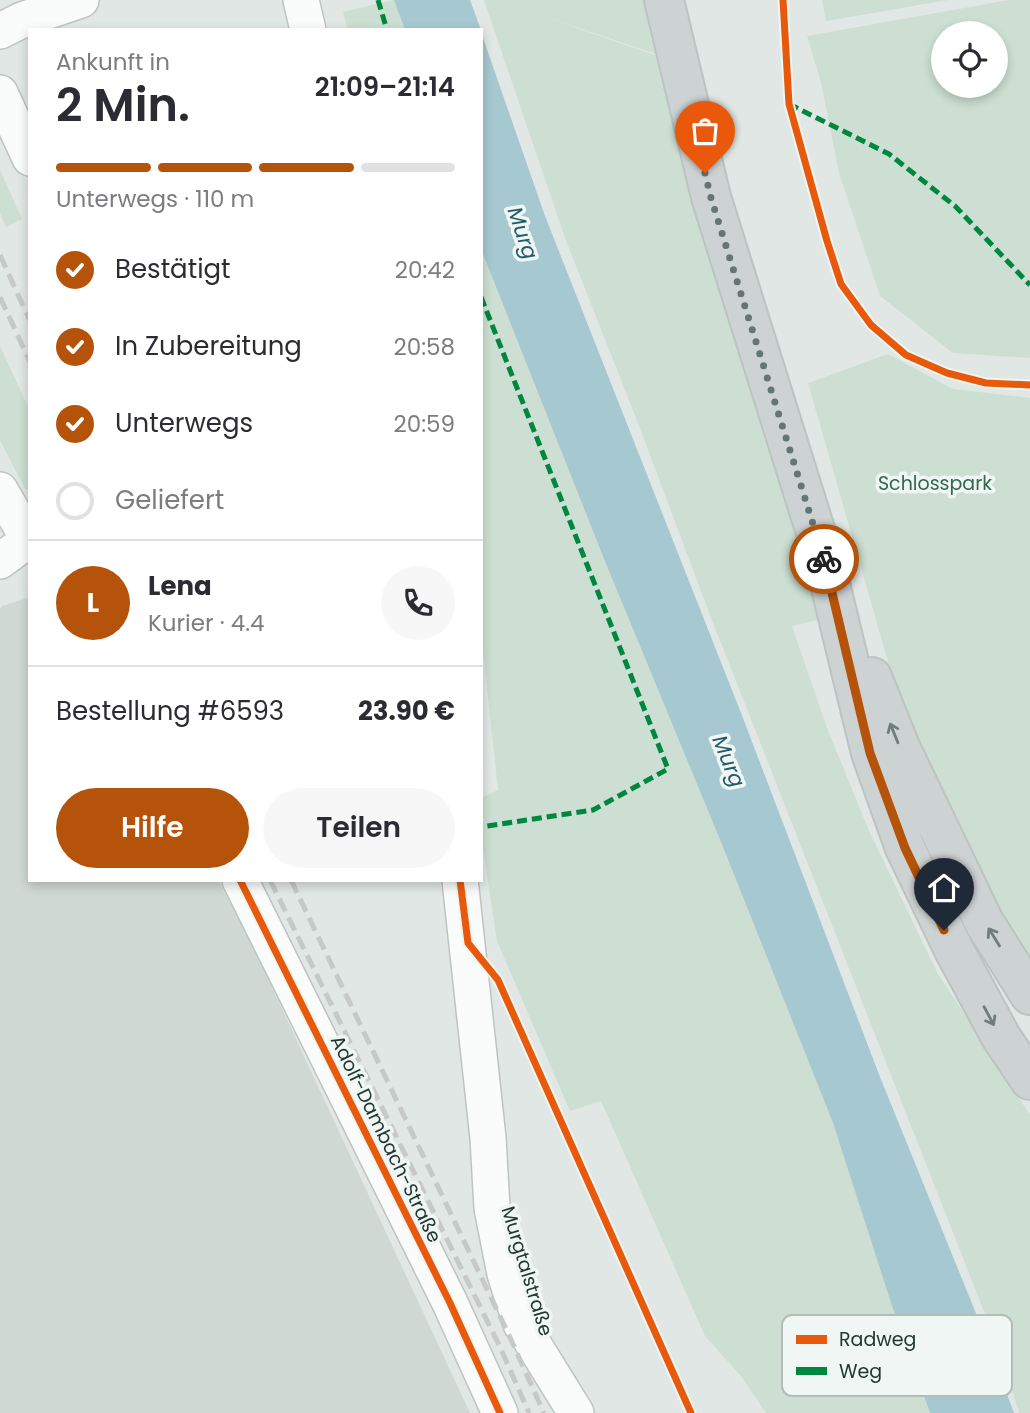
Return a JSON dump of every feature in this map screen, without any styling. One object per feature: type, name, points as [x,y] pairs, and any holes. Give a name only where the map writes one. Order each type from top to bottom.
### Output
[{"type":"main road","points":[[664,0],[711,198],[823,555],[870,753],[905,848],[954,950],[1001,1037],[1030,1080]]},
{"type":"main road","points":[[823,555],[900,747],[984,922],[1030,995]]},
{"type":"street","points":[[0,31],[22,20],[81,0]]},
{"type":"street","points":[[301,0],[308,28]]},
{"type":"street","points":[[0,93],[28,154]]},
{"type":"street","points":[[0,490],[28,538]]},
{"type":"street","points":[[0,561],[28,541]]},
{"type":"street","name":"Adolf-Dambach-Straße","points":[[241,882],[450,1303],[500,1413]]},
{"type":"street","name":"Murgtalstraße","points":[[460,882],[488,1138],[492,1208],[505,1274],[521,1324],[573,1408]]},
{"type":"shaded area","points":[[28,598],[28,882],[219,882],[256,953],[470,1413],[0,1413],[2,606]]},
{"type":"green space","points":[[394,0],[404,28],[347,28],[343,12]]},
{"type":"green space","points":[[484,0],[649,0],[662,56],[531,12],[663,58],[825,618],[792,626],[827,728],[870,833],[937,972],[1030,1115],[1030,1413],[1019,1413],[1012,1391],[1012,1315],[985,1315],[565,238]]},
{"type":"green space","points":[[822,0],[948,0],[826,21]]},
{"type":"green space","points":[[1009,0],[1030,0],[1030,358],[953,353],[880,296],[839,173],[821,82],[807,36]]},
{"type":"green space","points":[[0,170],[22,219],[6,227],[0,213]]},
{"type":"green space","points":[[483,254],[833,1123],[895,1315],[782,1315],[782,1396],[924,1396],[930,1413],[766,1413],[741,1376],[705,1336],[601,1101],[570,1111],[497,941],[483,849],[483,797],[498,790],[483,651]]},
{"type":"green space","points":[[0,346],[28,407],[28,490],[0,440]]},
{"type":"green space","name":"Schlosspark","points":[[888,354],[953,389],[1030,398],[1030,973],[995,918],[899,700],[808,383]]},
{"type":"water","points":[[394,0],[470,0],[480,28],[404,28]]},
{"type":"water","name":"Murg","points":[[483,38],[545,216],[741,713],[880,1077],[977,1315],[895,1315],[833,1123],[483,254]]},
{"type":"water","name":"Murg","points":[[924,1396],[1008,1396],[1014,1413],[930,1413]]},
{"type":"railway","points":[[0,255],[28,317]]},
{"type":"railway","points":[[0,297],[28,358]]},
{"type":"railway","points":[[271,882],[500,1347],[529,1413]]},
{"type":"railway","points":[[292,882],[544,1413]]},
{"type":"marked path","points":[[378,0],[386,28]]},
{"type":"marked path","points":[[789,104],[889,154],[955,206],[1030,285]]},
{"type":"marked path","points":[[483,302],[668,769],[593,810],[483,827]]},
{"type":"cycle path","points":[[783,0],[789,104],[841,284],[871,325],[906,355],[947,373],[986,383],[1030,385]]},
{"type":"cycle path","points":[[241,882],[450,1303],[500,1413]]},
{"type":"cycle path","points":[[460,882],[468,943],[498,980],[691,1413]]},
{"type":"way so far","points":[[705,173],[824,559]]},
{"type":"route","points":[[824,559],[870,753],[905,848],[944,930]]}]
